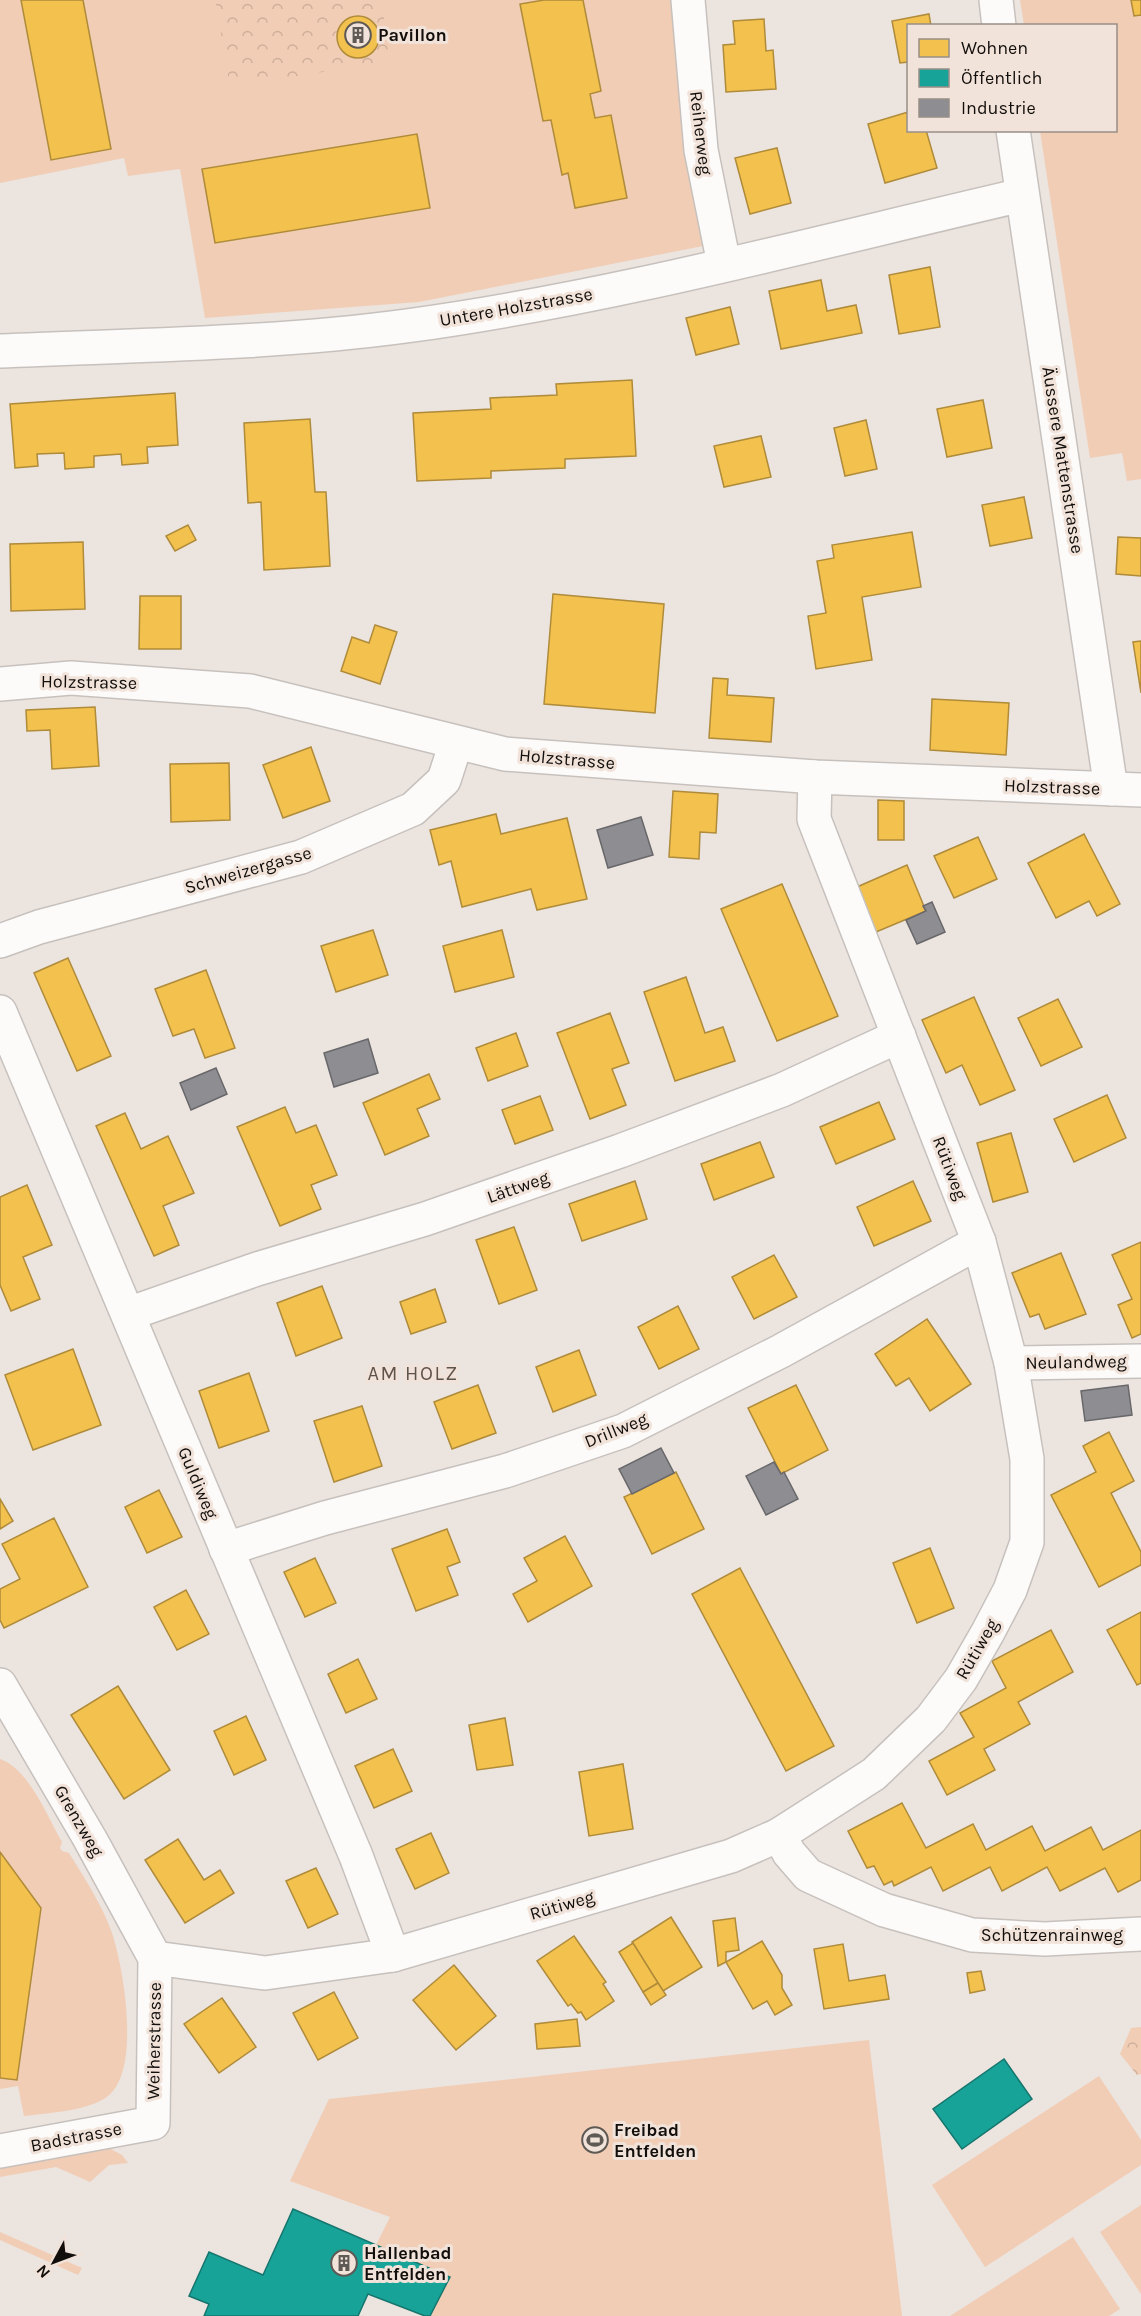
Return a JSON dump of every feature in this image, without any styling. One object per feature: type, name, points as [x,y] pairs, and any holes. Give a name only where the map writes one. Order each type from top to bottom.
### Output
[{"type":"street","name":"Reiherweg","points":[[688,0],[701,150],[724,264]]},
{"type":"street","points":[[996,0],[999,24]]},
{"type":"street","name":"Äussere Mattenstrasse","points":[[1013,132],[1022,195],[1126,789]]},
{"type":"street","name":"Untere Holzstrasse","points":[[0,351],[294,337],[405,326],[635,285],[1022,195]]},
{"type":"street","name":"Holzstrasse","points":[[0,684],[71,678],[250,691],[505,754],[815,777],[1126,789]]},
{"type":"street","name":"Schweizergasse","points":[[0,942],[39,927],[301,857],[405,813],[413,809],[444,780],[456,743]]},
{"type":"street","name":"Rütiweg","points":[[155,1958],[265,1973],[393,1955],[731,1856],[779,1835],[874,1774],[931,1719],[961,1679],[1010,1590],[1027,1542],[1027,1459],[1011,1363],[979,1242],[814,819],[815,777]]},
{"type":"street","name":"Guldiweg","points":[[0,1012],[356,1856],[393,1955]]},
{"type":"street","name":"Lättweg","points":[[128,1314],[258,1269],[425,1219],[620,1151],[782,1090],[899,1036]]},
{"type":"street","name":"Drillweg","points":[[226,1549],[324,1518],[505,1471],[623,1431],[782,1351],[979,1242]]},
{"type":"street","name":"Neulandweg","points":[[1011,1363],[1141,1361]]},
{"type":"street","name":"Grenzweg","points":[[0,1685],[8,1718],[90,1839],[155,1958]]},
{"type":"street","name":"Schützenrainweg","points":[[779,1835],[789,1853],[808,1875],[884,1910],[972,1935],[1045,1939],[1141,1934]]},
{"type":"street","name":"Weiherstrasse","points":[[153,2123],[155,1958]]},
{"type":"street","name":"Badstrasse","points":[[0,2151],[153,2123]]},
{"type":"green space","points":[[0,0],[674,0],[703,246],[419,302],[205,318],[180,169],[128,176],[124,158],[0,183]]},
{"type":"green space","points":[[239,0],[381,0],[391,61],[230,87],[216,4]]},
{"type":"green space","points":[[1020,0],[1141,0],[1141,479],[1127,481],[1122,453],[1090,458],[1040,132],[1117,132],[1117,24],[1024,24]]},
{"type":"green space","points":[[0,1759],[20,1773],[36,1795],[62,1842],[60,1848],[69,1853],[98,1902],[117,1949],[127,2018],[124,2065],[118,2083],[108,2096],[79,2108],[24,2116],[18,2086],[0,2089],[0,2078],[17,2080],[0,1853]]},
{"type":"green space","points":[[1141,2027],[1141,2074],[1137,2075],[1120,2054],[1131,2028]]},
{"type":"green space","name":"Freibad Entfelden","points":[[869,2040],[902,2316],[430,2316],[450,2277],[376,2245],[390,2217],[290,2181],[329,2099]]},
{"type":"green space","points":[[1099,2076],[1141,2140],[1141,2165],[985,2267],[932,2185]]},
{"type":"green space","points":[[105,2146],[122,2155],[128,2163],[109,2165],[90,2182],[56,2167],[0,2177],[0,2162]]},
{"type":"green space","points":[[1141,2205],[1141,2294],[1100,2232]]},
{"type":"green space","points":[[0,2232],[82,2268],[78,2275],[0,2240]]},
{"type":"green space","points":[[1073,2237],[1120,2309],[1109,2316],[950,2316]]},
{"type":"building: Wohnen","points":[[21,0],[83,0],[111,149],[51,160]]},
{"type":"building: Wohnen","points":[[544,0],[583,0],[601,91],[590,94],[595,118],[611,115],[627,198],[575,208],[568,173],[562,175],[551,120],[543,121],[520,4]]},
{"type":"building: Wohnen","points":[[1131,0],[1141,0],[1141,15],[1134,16]]},
{"type":"building: Wohnen","points":[[929,14],[931,24],[907,24],[907,62],[900,63],[892,21]]},
{"type":"building: Wohnen","name":"Pavillon","points":[[358,16],[373,22],[379,37],[373,52],[358,58],[343,52],[337,37],[343,22]]},
{"type":"building: Wohnen","points":[[764,19],[766,51],[773,50],[776,89],[726,92],[723,45],[735,44],[733,21]]},
{"type":"building: Wohnen","points":[[907,112],[907,132],[927,132],[937,168],[885,183],[868,124]]},
{"type":"building: Wohnen","points":[[417,134],[430,208],[215,243],[202,169]]},
{"type":"building: Wohnen","points":[[777,148],[791,203],[750,214],[735,158]]},
{"type":"building: Wohnen","points":[[930,267],[940,327],[899,334],[889,275]]},
{"type":"building: Wohnen","points":[[821,280],[827,311],[856,305],[862,333],[781,349],[769,291]]},
{"type":"building: Wohnen","points":[[730,307],[739,344],[696,355],[686,318]]},
{"type":"building: Wohnen","points":[[632,380],[636,456],[565,459],[565,468],[491,471],[491,478],[417,481],[413,413],[491,409],[490,398],[557,395],[556,384]]},
{"type":"building: Wohnen","points":[[175,393],[178,445],[147,447],[148,463],[122,465],[121,454],[94,456],[94,467],[65,469],[64,453],[37,454],[38,466],[15,468],[10,404]]},
{"type":"building: Wohnen","points":[[983,400],[992,448],[947,457],[937,409]]},
{"type":"building: Wohnen","points":[[310,419],[315,492],[326,492],[330,566],[264,570],[261,502],[248,503],[244,423]]},
{"type":"building: Wohnen","points":[[866,420],[877,469],[845,476],[834,428]]},
{"type":"building: Wohnen","points":[[761,436],[771,477],[724,487],[714,446]]},
{"type":"building: Wohnen","points":[[1024,497],[1032,538],[990,546],[982,505]]},
{"type":"building: Wohnen","points":[[188,525],[196,540],[175,551],[166,536]]},
{"type":"building: Wohnen","points":[[912,532],[921,587],[862,597],[872,660],[816,669],[808,616],[826,613],[817,561],[834,558],[832,545]]},
{"type":"building: Wohnen","points":[[1118,537],[1141,538],[1141,576],[1116,574]]},
{"type":"building: Wohnen","points":[[83,542],[85,609],[11,611],[10,544]]},
{"type":"building: Wohnen","points":[[553,594],[664,604],[655,713],[544,704]]},
{"type":"building: Wohnen","points":[[140,596],[181,596],[181,649],[139,649]]},
{"type":"building: Wohnen","points":[[375,625],[397,632],[380,684],[341,671],[352,637],[369,643]]},
{"type":"building: Wohnen","points":[[1141,641],[1141,693],[1133,642]]},
{"type":"building: Wohnen","points":[[713,678],[728,679],[727,695],[774,698],[771,742],[709,738]]},
{"type":"building: Wohnen","points":[[932,699],[1009,703],[1006,755],[930,750]]},
{"type":"building: Wohnen","points":[[95,707],[99,766],[52,769],[50,730],[27,731],[26,710]]},
{"type":"building: Wohnen","points":[[311,747],[330,801],[283,818],[263,765]]},
{"type":"building: Wohnen","points":[[229,763],[230,820],[171,822],[170,764]]},
{"type":"building: Wohnen","points":[[673,791],[718,794],[716,833],[700,832],[699,859],[669,857]]},
{"type":"building: Wohnen","points":[[878,800],[904,801],[904,840],[878,840]]},
{"type":"building: Wohnen","points":[[496,814],[501,834],[567,818],[587,899],[537,910],[531,889],[462,907],[451,861],[439,865],[430,830]]},
{"type":"building: Wohnen","points":[[1084,834],[1120,904],[1097,916],[1089,901],[1056,918],[1028,863]]},
{"type":"building: Wohnen","points":[[978,837],[997,879],[954,898],[934,856]]},
{"type":"building: Wohnen","points":[[907,865],[926,911],[876,932],[857,887]]},
{"type":"building: Wohnen","points":[[782,884],[838,1016],[777,1041],[721,909]]},
{"type":"building: Wohnen","points":[[373,930],[388,975],[336,992],[321,946]]},
{"type":"building: Wohnen","points":[[502,930],[514,977],[455,992],[443,946]]},
{"type":"building: Wohnen","points":[[68,958],[111,1056],[77,1071],[34,973]]},
{"type":"building: Wohnen","points":[[206,970],[235,1048],[205,1058],[194,1029],[173,1036],[155,989]]},
{"type":"building: Wohnen","points":[[686,977],[705,1033],[723,1027],[735,1061],[675,1081],[644,992]]},
{"type":"building: Wohnen","points":[[974,997],[1015,1090],[980,1105],[962,1065],[946,1073],[922,1020]]},
{"type":"building: Wohnen","points":[[1058,999],[1082,1047],[1041,1066],[1018,1018]]},
{"type":"building: Wohnen","points":[[610,1013],[629,1063],[612,1069],[626,1105],[590,1119],[557,1033]]},
{"type":"building: Wohnen","points":[[516,1033],[528,1066],[488,1081],[476,1048]]},
{"type":"building: Wohnen","points":[[429,1074],[440,1099],[417,1109],[429,1136],[385,1155],[363,1103]]},
{"type":"building: Wohnen","points":[[1107,1095],[1126,1138],[1074,1162],[1054,1119]]},
{"type":"building: Wohnen","points":[[540,1096],[553,1130],[515,1144],[502,1110]]},
{"type":"building: Wohnen","points":[[879,1102],[895,1139],[836,1164],[820,1127]]},
{"type":"building: Wohnen","points":[[285,1107],[296,1133],[316,1125],[337,1175],[311,1185],[321,1209],[280,1226],[237,1127]]},
{"type":"building: Wohnen","points":[[125,1113],[141,1149],[168,1136],[194,1193],[163,1206],[179,1245],[154,1256],[96,1126]]},
{"type":"building: Wohnen","points":[[1011,1133],[1028,1192],[993,1202],[977,1143]]},
{"type":"building: Wohnen","points":[[760,1142],[774,1177],[714,1200],[701,1164]]},
{"type":"building: Wohnen","points":[[635,1181],[647,1219],[582,1241],[569,1204]]},
{"type":"building: Wohnen","points":[[913,1181],[931,1221],[874,1246],[857,1207]]},
{"type":"building: Wohnen","points":[[27,1185],[52,1245],[23,1257],[40,1299],[11,1311],[0,1285],[0,1197]]},
{"type":"building: Wohnen","points":[[514,1227],[537,1290],[499,1304],[476,1240]]},
{"type":"building: Wohnen","points":[[1141,1242],[1141,1334],[1132,1338],[1118,1305],[1132,1299],[1112,1255]]},
{"type":"building: Wohnen","points":[[1061,1253],[1086,1314],[1045,1329],[1039,1314],[1030,1317],[1012,1273]]},
{"type":"building: Wohnen","points":[[774,1255],[797,1297],[754,1319],[732,1277]]},
{"type":"building: Wohnen","points":[[322,1286],[342,1338],[296,1356],[277,1303]]},
{"type":"building: Wohnen","points":[[435,1289],[446,1322],[411,1334],[400,1302]]},
{"type":"building: Wohnen","points":[[678,1306],[699,1349],[659,1369],[638,1327]]},
{"type":"building: Wohnen","points":[[927,1319],[971,1384],[930,1411],[909,1378],[896,1386],[875,1354]]},
{"type":"building: Wohnen","points":[[73,1349],[101,1425],[33,1450],[5,1375]]},
{"type":"building: Wohnen","points":[[579,1350],[596,1395],[553,1412],[536,1367]]},
{"type":"building: Wohnen","points":[[249,1373],[269,1431],[219,1448],[199,1391]]},
{"type":"building: Wohnen","points":[[478,1385],[496,1433],[452,1449],[434,1402]]},
{"type":"building: Wohnen","points":[[796,1385],[828,1450],[781,1474],[748,1408]]},
{"type":"building: Wohnen","points":[[362,1406],[382,1466],[334,1482],[314,1421]]},
{"type":"building: Wohnen","points":[[1109,1432],[1134,1481],[1111,1493],[1141,1552],[1141,1565],[1099,1587],[1051,1495],[1096,1472],[1083,1446]]},
{"type":"building: Wohnen","points":[[676,1472],[704,1529],[652,1554],[624,1497]]},
{"type":"building: Wohnen","points":[[159,1490],[182,1537],[147,1553],[125,1507]]},
{"type":"building: Wohnen","points":[[0,1499],[13,1521],[0,1529]]},
{"type":"building: Wohnen","points":[[54,1518],[88,1587],[4,1628],[0,1620],[0,1589],[20,1579],[2,1544]]},
{"type":"building: Wohnen","points":[[447,1529],[460,1562],[447,1567],[458,1595],[416,1611],[392,1549]]},
{"type":"building: Wohnen","points":[[565,1536],[592,1586],[528,1622],[513,1594],[537,1581],[524,1558]]},
{"type":"building: Wohnen","points":[[930,1548],[954,1608],[917,1623],[893,1563]]},
{"type":"building: Wohnen","points":[[315,1558],[336,1603],[305,1617],[284,1572]]},
{"type":"building: Wohnen","points":[[740,1568],[834,1746],[786,1771],[692,1594]]},
{"type":"building: Wohnen","points":[[186,1590],[209,1634],[177,1650],[154,1607]]},
{"type":"building: Wohnen","points":[[1141,1612],[1141,1683],[1137,1685],[1107,1630]]},
{"type":"building: Wohnen","points":[[1051,1630],[1073,1672],[1018,1702],[1030,1724],[984,1749],[995,1770],[947,1795],[929,1761],[974,1737],[960,1713],[1006,1688],[992,1661]]},
{"type":"building: Wohnen","points":[[358,1659],[377,1699],[346,1713],[328,1674]]},
{"type":"building: Wohnen","points":[[118,1686],[170,1770],[124,1799],[71,1715]]},
{"type":"building: Wohnen","points":[[246,1716],[266,1760],[234,1775],[214,1731]]},
{"type":"building: Wohnen","points":[[505,1718],[513,1765],[477,1770],[469,1725]]},
{"type":"building: Wohnen","points":[[393,1749],[412,1791],[374,1808],[355,1766]]},
{"type":"building: Wohnen","points":[[623,1764],[633,1829],[589,1836],[579,1772]]},
{"type":"building: Wohnen","points":[[902,1803],[926,1848],[973,1824],[986,1850],[1032,1826],[1045,1851],[1091,1827],[1103,1850],[1141,1830],[1141,1880],[1118,1892],[1105,1868],[1060,1891],[1047,1867],[1002,1891],[990,1867],[943,1891],[931,1867],[894,1886],[892,1881],[884,1885],[874,1866],[867,1868],[848,1831]]},
{"type":"building: Wohnen","points":[[431,1833],[449,1873],[415,1889],[396,1849]]},
{"type":"building: Wohnen","points":[[178,1839],[204,1880],[220,1870],[234,1893],[185,1923],[145,1860]]},
{"type":"building: Wohnen","points":[[0,1852],[41,1908],[17,2080],[0,2078]]},
{"type":"building: Wohnen","points":[[316,1868],[338,1914],[308,1928],[286,1881]]},
{"type":"building: Wohnen","points":[[671,1917],[702,1967],[663,1991],[632,1942]]},
{"type":"building: Wohnen","points":[[735,1918],[739,1950],[726,1952],[726,1962],[718,1966],[713,1921]]},
{"type":"building: Wohnen","points":[[574,1936],[606,1982],[603,1984],[614,2001],[586,2020],[581,2012],[578,2013],[571,2004],[568,2006],[537,1961]]},
{"type":"building: Wohnen","points":[[762,1941],[782,1975],[782,1988],[792,2005],[775,2015],[767,2001],[753,2009],[726,1962]]},
{"type":"building: Wohnen","points":[[633,1943],[658,1983],[643,1992],[619,1952]]},
{"type":"building: Wohnen","points":[[843,1944],[849,1981],[885,1975],[889,1999],[824,2009],[814,1949]]},
{"type":"building: Wohnen","points":[[454,1965],[496,2016],[456,2050],[413,2000]]},
{"type":"building: Wohnen","points":[[981,1971],[985,1990],[970,1993],[967,1973]]},
{"type":"building: Wohnen","points":[[658,1983],[666,1995],[651,2005],[643,1992]]},
{"type":"building: Wohnen","points":[[334,1992],[358,2038],[318,2060],[293,2013]]},
{"type":"building: Wohnen","points":[[222,1998],[256,2047],[219,2073],[184,2024]]},
{"type":"building: Wohnen","points":[[577,2019],[580,2046],[537,2049],[535,2024]]},
{"type":"building: Öffentlich","points":[[1004,2059],[1032,2099],[962,2149],[933,2109]]},
{"type":"building: Öffentlich","name":"Hallenbad Entfelden","points":[[293,2209],[450,2277],[430,2316],[368,2294],[358,2316],[204,2316],[209,2304],[189,2296],[209,2252],[263,2275]]},
{"type":"building: Industrie","points":[[641,817],[653,855],[608,868],[597,830]]},
{"type":"building: Industrie","points":[[932,902],[945,932],[917,944],[906,920],[926,911],[923,906]]},
{"type":"building: Industrie","points":[[368,1039],[378,1073],[334,1087],[324,1053]]},
{"type":"building: Industrie","points":[[216,1068],[227,1094],[191,1110],[180,1083]]},
{"type":"building: Industrie","points":[[1128,1385],[1132,1415],[1085,1421],[1081,1391]]},
{"type":"building: Industrie","points":[[661,1448],[674,1473],[632,1494],[619,1469]]},
{"type":"building: Industrie","points":[[774,1462],[781,1474],[784,1472],[798,1499],[766,1515],[746,1476]]},
{"type":"place","name":"Pavillon","points":[[358,35]]},
{"type":"place","name":"Freibad Entfelden","points":[[595,2140]]},
{"type":"place","name":"Hallenbad Entfelden","points":[[344,2263]]},
{"type":"district","name":"AM HOLZ","points":[[413,1373]]}]
